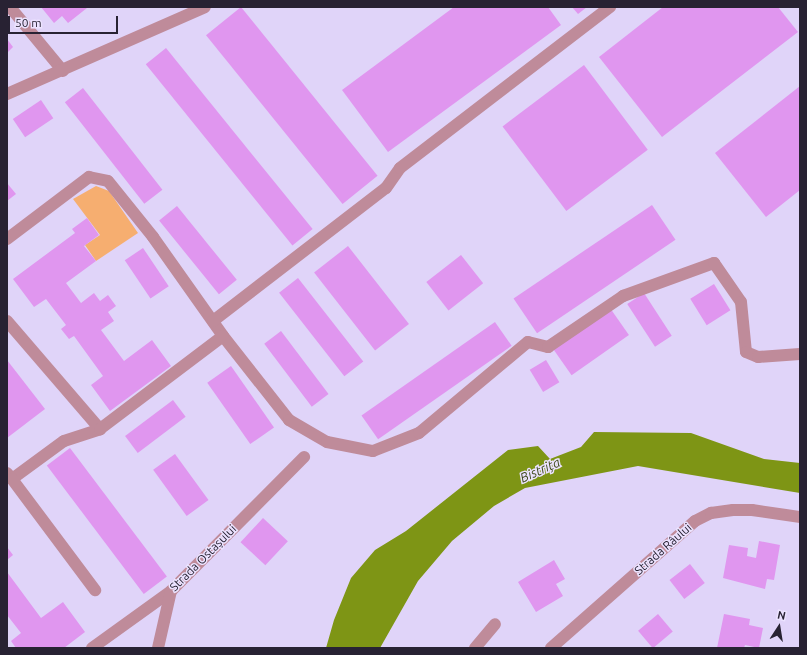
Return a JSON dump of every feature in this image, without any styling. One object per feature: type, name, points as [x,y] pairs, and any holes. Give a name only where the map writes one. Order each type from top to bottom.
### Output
[{"type":"street","points":[[10,7],[63,70]]},
{"type":"street","points":[[7,94],[205,7]]},
{"type":"street","points":[[213,321],[386,188],[400,168],[610,7]]},
{"type":"street","points":[[7,239],[89,177],[108,181],[153,237],[223,336],[289,420],[327,442],[373,451],[419,433],[528,342],[548,347],[623,296],[714,263],[741,302],[746,352],[758,357],[800,354]]},
{"type":"street","points":[[7,321],[100,429]]},
{"type":"street","points":[[95,590],[9,476],[64,441],[100,429],[223,336]]},
{"type":"street","name":"Strada Ostașului","points":[[92,648],[171,591],[304,457]]},
{"type":"street","name":"Strada Râului","points":[[551,648],[694,521],[711,513],[733,510],[752,510],[800,517]]},
{"type":"street","points":[[158,648],[171,591]]},
{"type":"street","points":[[475,648],[495,624]]},
{"type":"shaded area","points":[[96,186],[109,191],[138,233],[96,261],[85,245],[100,235],[73,199]]},
{"type":"water","name":"Bistrița","points":[[594,432],[691,433],[764,459],[800,463],[800,493],[638,466],[525,488],[494,506],[452,541],[418,581],[380,648],[326,648],[334,620],[351,578],[375,550],[406,531],[508,450],[538,446],[550,459],[581,447]]},
{"type":"building","points":[[41,7],[87,8],[68,23],[62,16],[54,23]]},
{"type":"building","points":[[241,7],[378,176],[343,204],[206,35]]},
{"type":"building","points":[[454,7],[548,7],[561,25],[388,152],[342,90]]},
{"type":"building","points":[[572,7],[587,7],[578,14]]},
{"type":"building","points":[[663,7],[778,7],[798,32],[662,137],[599,57]]},
{"type":"building","points":[[7,39],[13,47],[7,53]]},
{"type":"building","points":[[166,48],[313,229],[292,245],[146,64]]},
{"type":"building","points":[[584,65],[648,150],[566,211],[503,126]]},
{"type":"building","points":[[800,86],[800,190],[766,217],[715,153]]},
{"type":"building","points":[[83,88],[162,190],[144,204],[65,102]]},
{"type":"building","points":[[41,100],[53,118],[25,137],[13,119]]},
{"type":"building","points":[[7,183],[16,194],[7,201]]},
{"type":"building","points":[[652,205],[675,240],[537,333],[514,298]]},
{"type":"building","points":[[177,206],[237,280],[219,294],[159,220]]},
{"type":"building","points":[[87,218],[99,235],[84,246],[96,261],[66,283],[81,303],[94,293],[100,301],[108,295],[116,306],[108,312],[114,321],[101,330],[124,361],[152,340],[171,366],[110,411],[91,385],[103,376],[74,336],[69,339],[61,329],[66,325],[46,299],[34,307],[13,279],[75,233],[72,229]]},
{"type":"building","points":[[348,246],[409,324],[375,350],[314,272]]},
{"type":"building","points":[[143,248],[169,286],[150,298],[125,260]]},
{"type":"building","points":[[461,255],[483,283],[448,310],[426,282]]},
{"type":"building","points":[[298,278],[363,362],[344,376],[279,293]]},
{"type":"building","points":[[714,284],[730,310],[707,325],[690,299]]},
{"type":"building","points":[[644,293],[672,336],[655,347],[627,304]]},
{"type":"building","points":[[610,308],[629,335],[572,375],[553,348]]},
{"type":"building","points":[[495,322],[512,346],[378,439],[361,415]]},
{"type":"building","points":[[281,331],[329,394],[312,407],[264,344]]},
{"type":"building","points":[[7,360],[45,409],[7,438]]},
{"type":"building","points":[[546,360],[559,382],[543,392],[530,370]]},
{"type":"building","points":[[231,366],[274,427],[250,444],[207,383]]},
{"type":"building","points":[[173,400],[186,417],[138,453],[125,436]]},
{"type":"building","points":[[70,448],[167,577],[144,594],[47,465]]},
{"type":"building","points":[[175,454],[209,500],[187,516],[153,470]]},
{"type":"building","points":[[263,518],[288,541],[265,565],[240,542]]},
{"type":"building","points":[[759,541],[780,545],[774,580],[767,579],[765,589],[723,578],[729,545],[748,548],[747,556],[756,558]]},
{"type":"building","points":[[7,547],[13,555],[7,560]]},
{"type":"building","points":[[554,560],[565,579],[556,584],[563,596],[536,612],[518,582]]},
{"type":"building","points":[[690,564],[705,583],[684,599],[670,580]]},
{"type":"building","points":[[7,572],[41,618],[63,602],[85,632],[64,648],[16,648],[11,641],[21,633],[7,615]]},
{"type":"building","points":[[658,614],[673,632],[653,648],[638,631]]},
{"type":"building","points":[[724,614],[750,619],[749,625],[763,628],[759,648],[745,645],[744,648],[717,648]]}]
